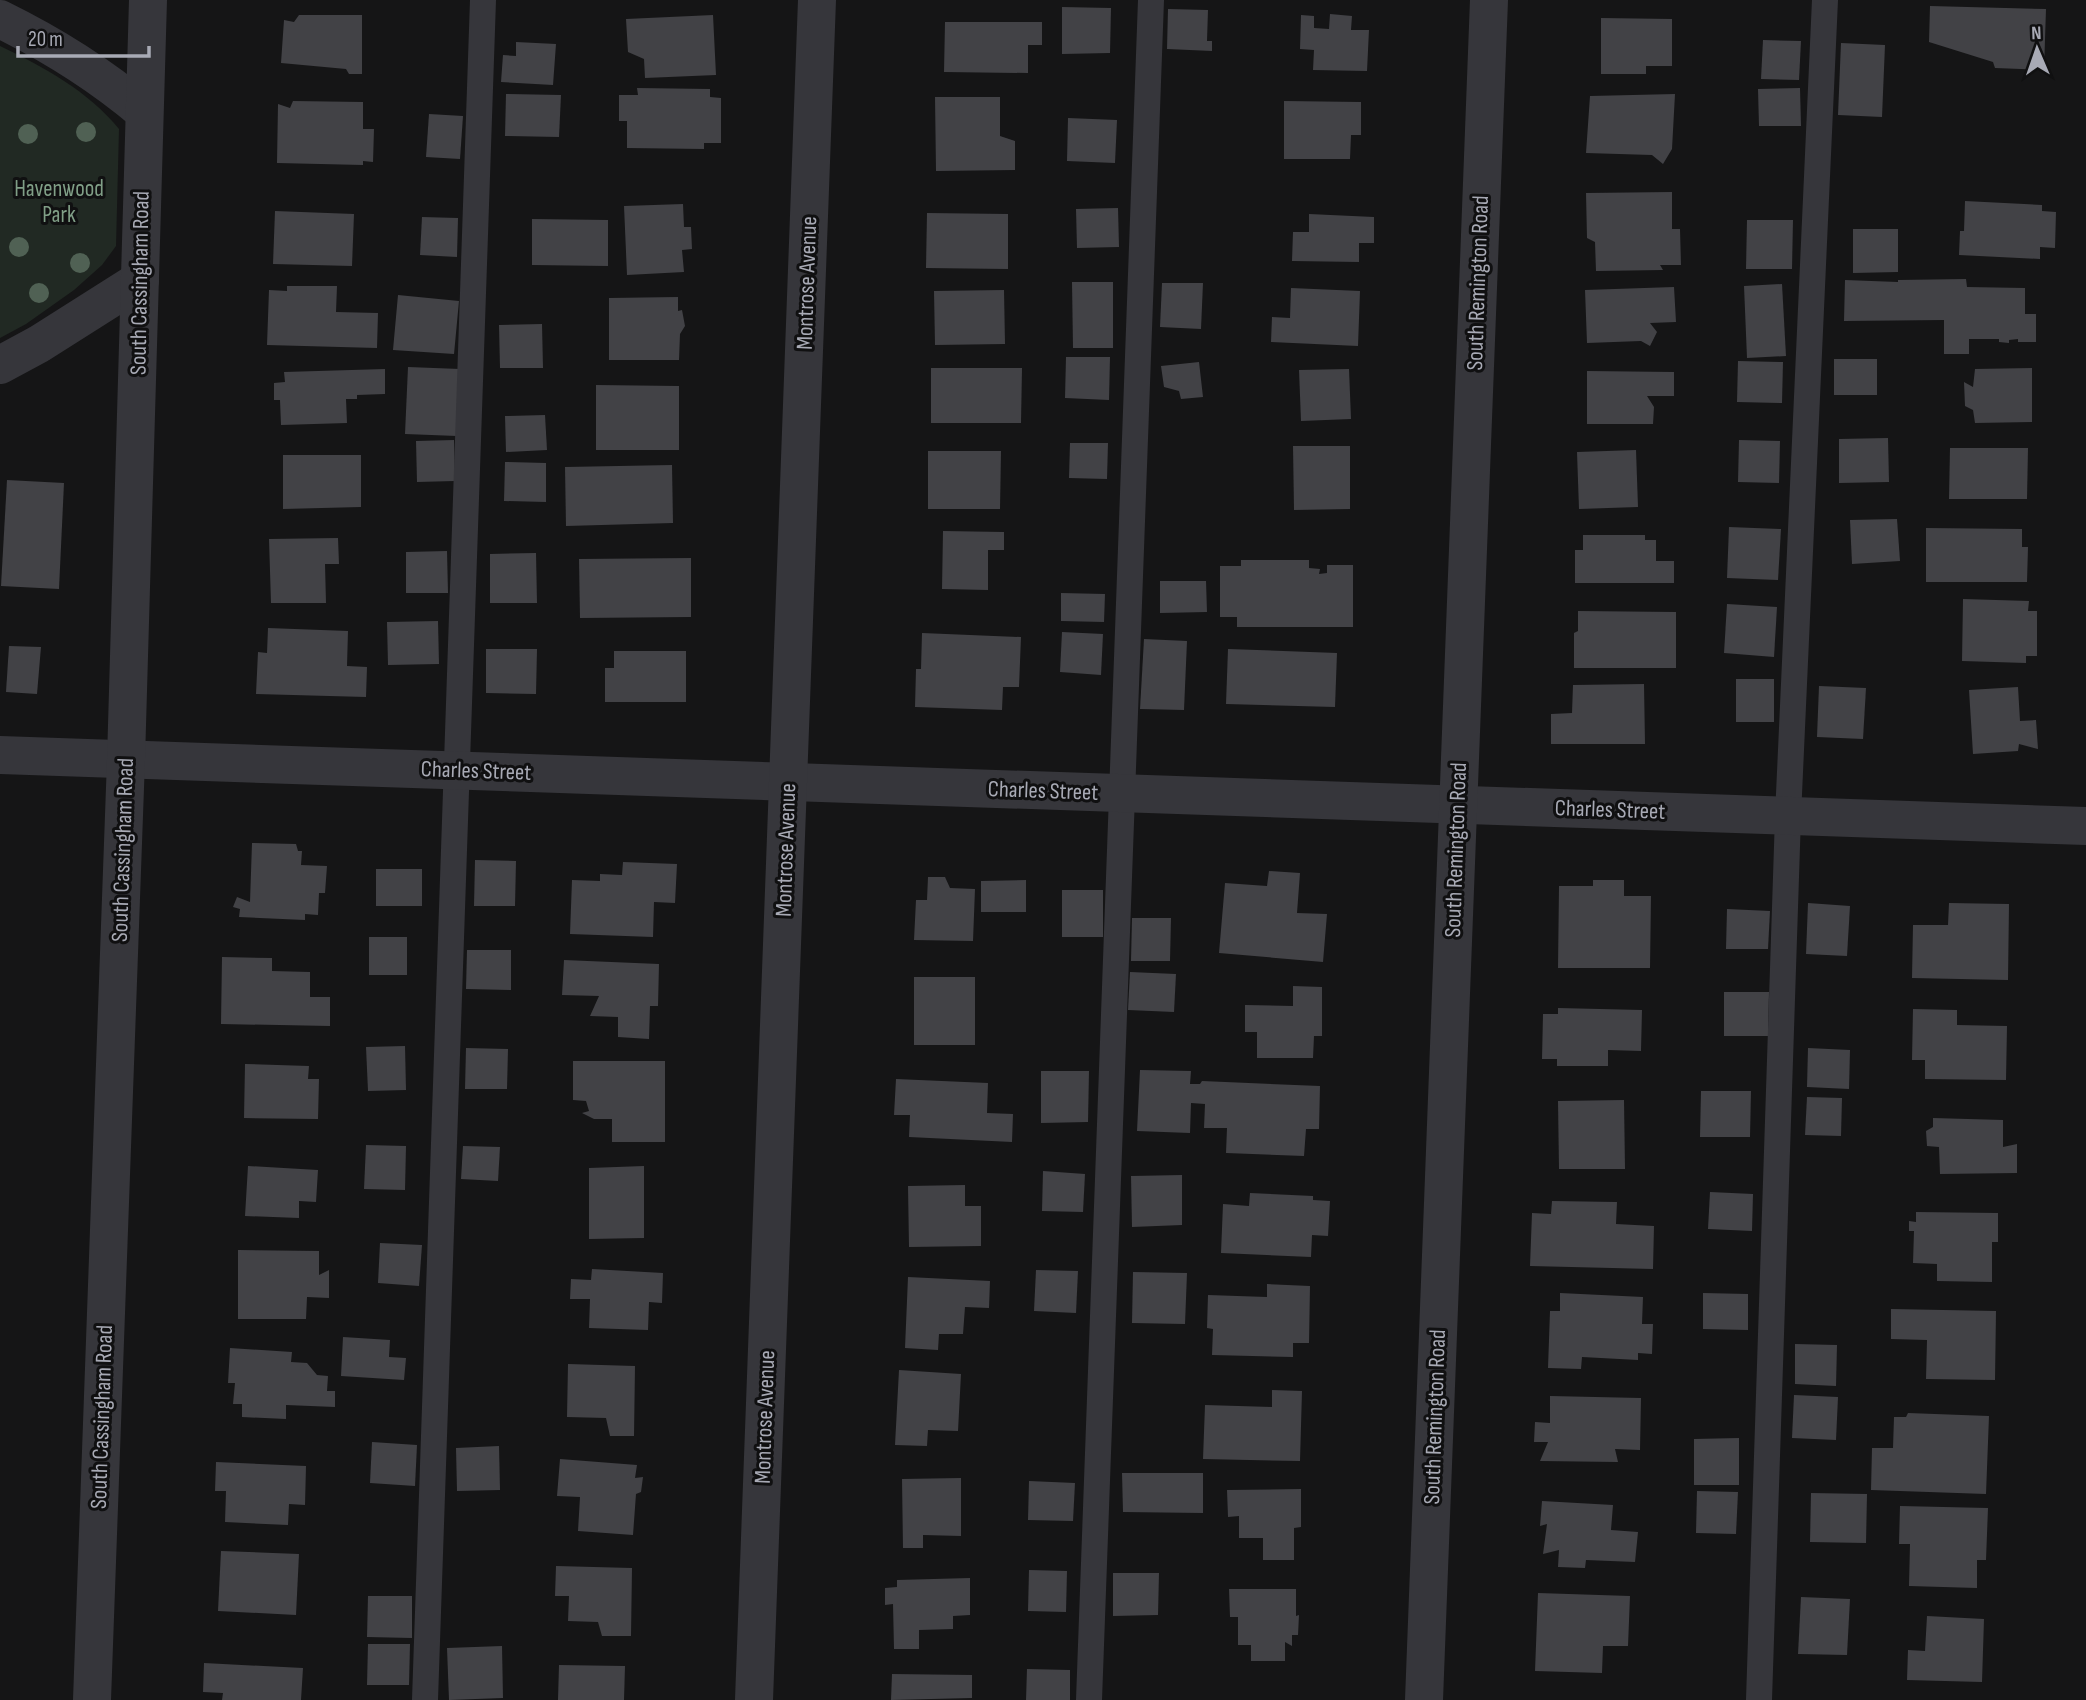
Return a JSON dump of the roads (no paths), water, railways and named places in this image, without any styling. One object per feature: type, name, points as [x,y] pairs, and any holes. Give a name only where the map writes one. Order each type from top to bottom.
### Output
[{"type":"street","name":"South Cassingham Road","points":[[92,1700],[126,760],[148,0]]},
{"type":"street","name":"Montrose Avenue","points":[[754,1700],[817,0]]},
{"type":"street","name":"South Remington Road","points":[[1424,1700],[1489,0]]},
{"type":"street","points":[[0,19],[75,59],[143,111]]},
{"type":"street","points":[[0,365],[39,344],[140,280]]},
{"type":"street","name":"Charles Street","points":[[0,755],[2086,826]]},
{"type":"lane","points":[[425,1700],[483,0]]},
{"type":"lane","points":[[1089,1700],[1151,0]]},
{"type":"lane","points":[[1759,1700],[1788,816],[1825,0]]},
{"type":"park label","name":"Havenwood Park","points":[[59,202]]}]
